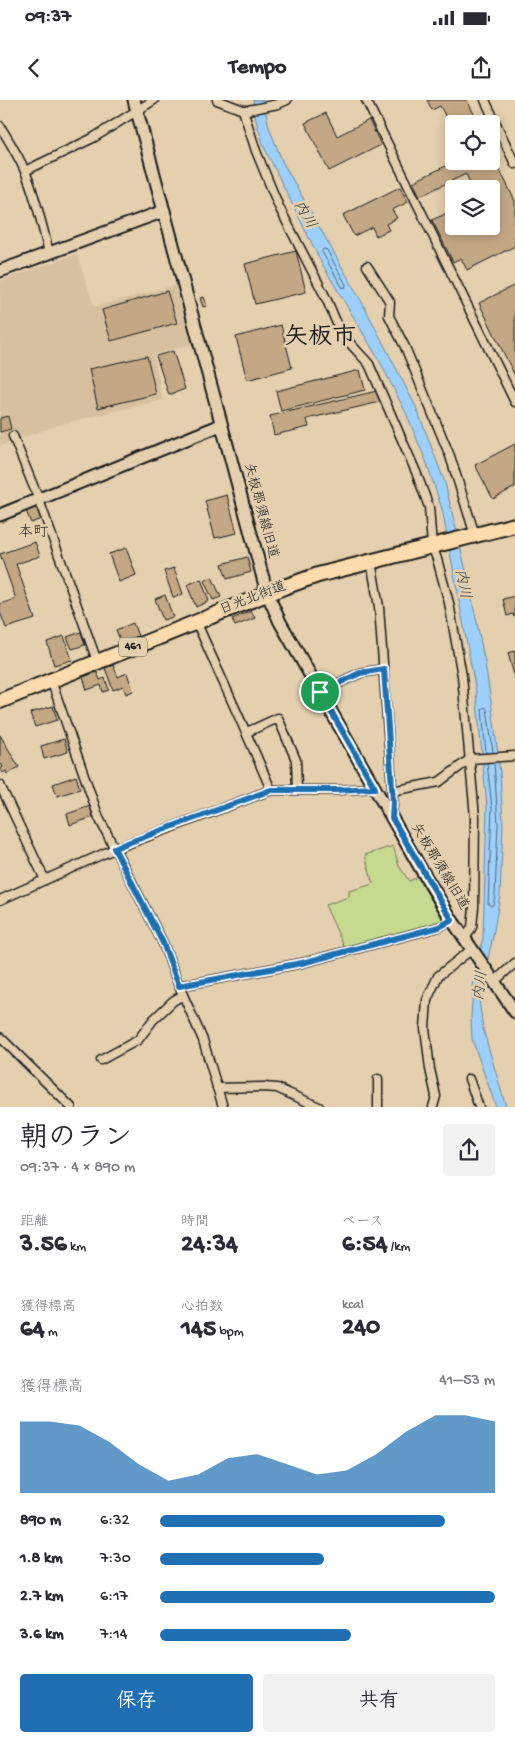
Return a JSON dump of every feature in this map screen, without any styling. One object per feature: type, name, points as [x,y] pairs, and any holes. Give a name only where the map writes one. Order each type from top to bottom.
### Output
[{"type":"highway","name":"日光北街道","points":[[0,701],[267,592],[318,575],[515,525]]},
{"type":"street","points":[[25,172],[93,138],[136,105],[154,100]]},
{"type":"street","points":[[217,100],[246,110],[278,104],[287,100]]},
{"type":"street","points":[[366,100],[515,402]]},
{"type":"street","points":[[485,100],[515,164]]},
{"type":"street","name":"矢板那須線旧道","points":[[136,105],[267,592],[280,622],[392,818],[452,920],[494,980]]},
{"type":"street","points":[[246,110],[256,151],[279,207],[326,298],[338,326],[348,341],[369,364],[416,472],[428,507],[437,559],[449,603],[466,704],[476,817],[474,907],[469,945],[438,976],[427,1000],[425,1028],[430,1069],[436,1096],[433,1107]]},
{"type":"street","points":[[0,126],[25,172],[49,253]]},
{"type":"street","points":[[0,271],[164,211]]},
{"type":"street","points":[[367,266],[390,302],[389,316],[409,355],[450,456],[471,536]]},
{"type":"street","points":[[0,515],[221,425]]},
{"type":"street","points":[[13,436],[39,500],[97,661]]},
{"type":"street","points":[[371,561],[379,608],[384,669],[392,818]]},
{"type":"street","points":[[196,621],[224,686],[247,732],[271,790]]},
{"type":"street","points":[[320,692],[360,673],[384,669]]},
{"type":"street","points":[[51,680],[99,818],[163,943],[179,986],[203,1040],[222,1107]]},
{"type":"street","points":[[247,732],[278,718],[296,760],[297,790]]},
{"type":"street","points":[[392,791],[439,782],[470,759],[515,756]]},
{"type":"street","points":[[0,785],[8,798],[45,880]]},
{"type":"street","points":[[0,900],[114,848],[271,790],[375,788]]},
{"type":"street","points":[[179,986],[302,963],[439,927],[452,920]]},
{"type":"street","points":[[515,963],[494,980],[515,1012]]},
{"type":"street","points":[[101,1060],[138,1040],[153,1020],[173,1001],[183,995]]},
{"type":"street","points":[[0,1037],[71,1107]]},
{"type":"street","points":[[469,1079],[479,1107]]},
{"type":"street","points":[[378,1080],[378,1107]]},
{"type":"street","points":[[217,1088],[277,1088],[319,1107]]},
{"type":"shaded area","points":[[77,254],[94,307],[176,285],[192,344],[153,355],[163,400],[61,424],[0,446],[0,281]]},
{"type":"green space","points":[[393,846],[399,866],[409,881],[418,877],[443,920],[415,930],[345,949],[325,905],[349,897],[349,891],[373,884],[365,855]]},
{"type":"water","name":"内川","points":[[253,100],[263,100],[269,127],[282,161],[364,306],[417,409],[445,483],[469,584],[485,663],[500,773],[503,825],[500,895],[479,999],[483,1029],[506,1107],[496,1107],[472,1039],[471,1016],[474,976],[483,938],[487,807],[476,692],[442,509],[426,461],[406,413],[379,360],[322,264],[265,149],[256,121]]},
{"type":"building","points":[[427,100],[467,100],[474,115],[445,115],[440,106],[432,110]]},
{"type":"building","points":[[326,113],[337,136],[369,120],[381,145],[329,171],[305,123]]},
{"type":"building","points":[[445,166],[445,170],[500,170],[515,201],[515,246],[467,270],[461,258],[453,262],[432,220],[445,214],[445,235],[500,235],[500,180],[469,180],[466,174],[453,180],[445,180],[445,184],[420,196],[413,182]]},
{"type":"building","points":[[400,187],[408,202],[392,210],[397,218],[386,224],[389,230],[376,236],[372,227],[354,236],[343,215]]},
{"type":"building","points":[[296,251],[306,292],[255,304],[245,264]]},
{"type":"building","points":[[515,285],[515,376],[479,303]]},
{"type":"building","points":[[167,291],[177,323],[111,341],[102,310]]},
{"type":"building","points":[[204,297],[207,306],[203,307],[200,298]]},
{"type":"building","points":[[281,325],[292,368],[247,380],[236,337]]},
{"type":"building","points":[[173,351],[185,389],[169,395],[156,356]]},
{"type":"building","points":[[147,356],[156,394],[98,408],[89,369]]},
{"type":"building","points":[[360,370],[365,390],[281,411],[276,391]]},
{"type":"building","points":[[377,391],[380,402],[307,419],[309,427],[274,435],[270,416]]},
{"type":"building","points":[[8,416],[11,429],[0,432],[0,418]]},
{"type":"building","points":[[515,444],[515,487],[493,499],[475,465]]},
{"type":"building","points":[[227,495],[237,533],[215,538],[205,501]]},
{"type":"building","points":[[36,507],[41,519],[31,523],[26,511]]},
{"type":"building","points":[[35,542],[40,556],[16,564],[35,619],[6,628],[0,612],[0,604],[16,599],[0,554]]},
{"type":"building","points":[[126,548],[136,575],[119,582],[109,554]]},
{"type":"building","points":[[247,557],[251,572],[227,579],[222,564]]},
{"type":"building","points":[[174,568],[183,594],[173,597],[164,571]]},
{"type":"building","points":[[212,577],[221,597],[213,600],[204,581]]},
{"type":"building","points":[[201,579],[209,601],[196,607],[187,585]]},
{"type":"building","points":[[165,595],[173,617],[163,620],[155,599]]},
{"type":"building","points":[[515,596],[515,617],[513,614],[507,616],[503,599]]},
{"type":"building","points":[[251,611],[255,618],[235,626],[232,619]]},
{"type":"building","points":[[133,623],[138,636],[121,642],[116,630]]},
{"type":"building","points":[[81,632],[85,645],[72,649],[67,637]]},
{"type":"building","points":[[64,636],[72,660],[54,665],[47,642]]},
{"type":"building","points":[[515,651],[515,679],[508,653]]},
{"type":"building","points":[[113,665],[118,677],[127,673],[133,691],[126,694],[123,686],[113,690],[105,668]]},
{"type":"building","points":[[97,672],[100,680],[105,678],[109,690],[103,692],[101,685],[87,690],[83,677]]},
{"type":"building","points":[[53,706],[57,720],[35,727],[30,713]]},
{"type":"building","points":[[0,735],[19,767],[7,774],[6,771],[3,773],[0,769],[3,767],[0,762]]},
{"type":"building","points":[[64,739],[68,752],[44,759],[41,746]]},
{"type":"building","points":[[76,776],[80,789],[57,796],[53,784]]},
{"type":"building","points":[[90,806],[93,817],[70,825],[67,814]]},
{"type":"district","name":"矢板市","points":[[320,338]]},
{"type":"district","name":"本町","points":[[33,533]]},
{"type":"route","points":[[384,669],[393,802],[392,818],[452,920],[439,927],[302,963],[179,986],[163,943],[114,848],[271,790],[375,788],[320,692],[360,673],[384,669]]}]
